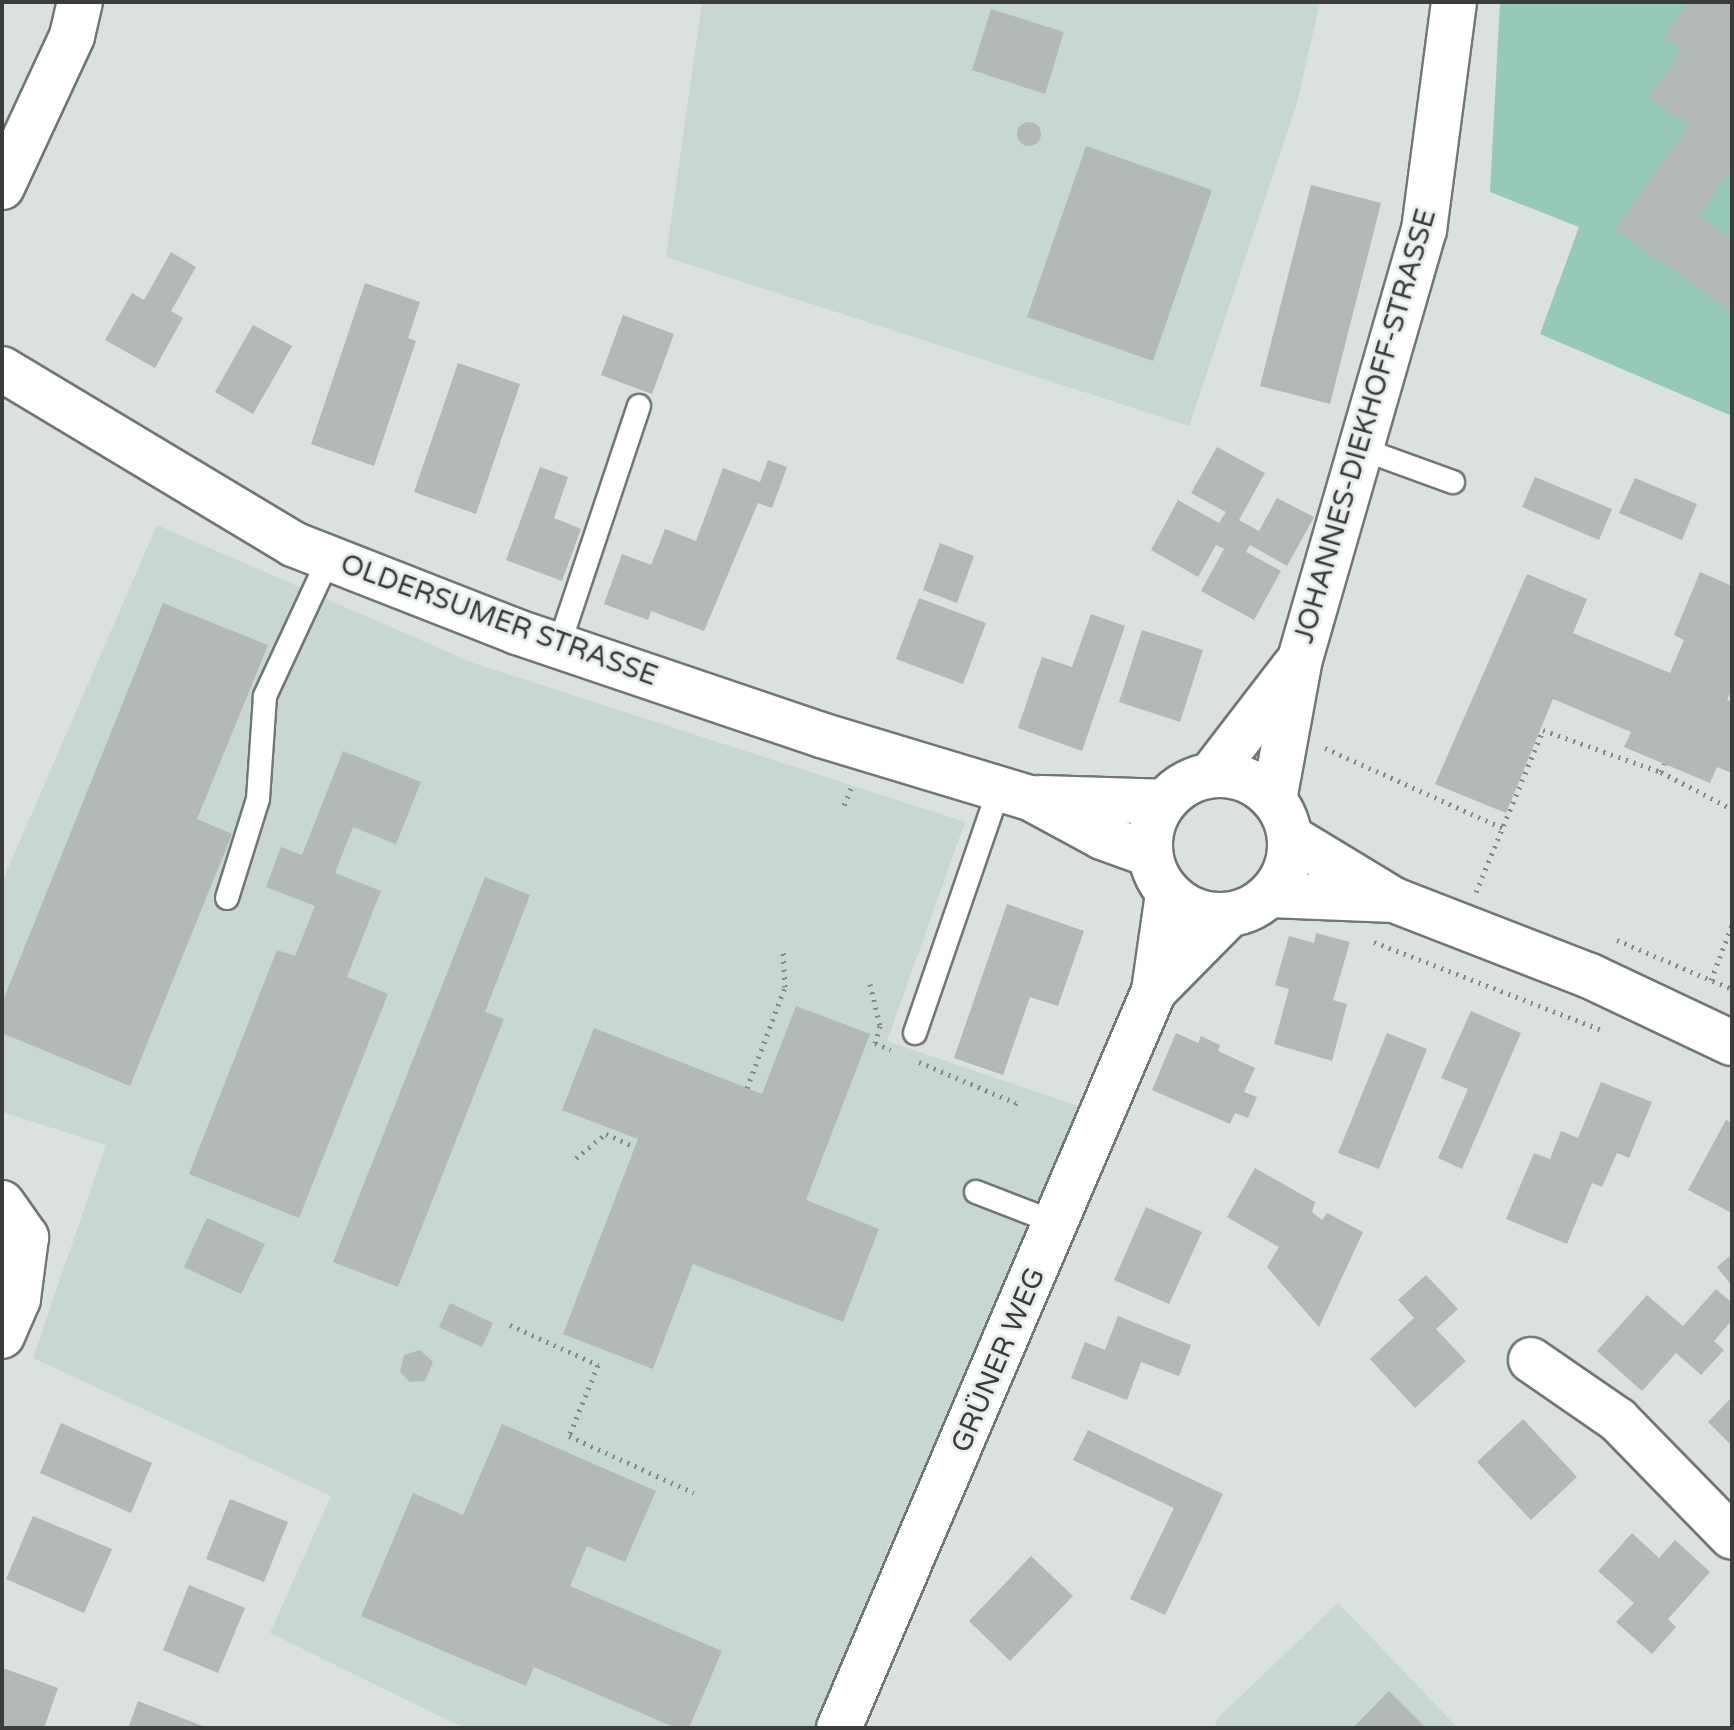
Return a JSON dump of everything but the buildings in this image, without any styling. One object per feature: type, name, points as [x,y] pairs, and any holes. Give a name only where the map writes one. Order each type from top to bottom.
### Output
[{"type":"street","points":[[2,187],[72,36],[80,2]]},
{"type":"street","name":"JOHANNES-DIEKHOFF-STRASSE","points":[[1282,819],[1300,659],[1424,230],[1454,2]]},
{"type":"street","name":"OLDERSUMER STRASSE","points":[[2,369],[293,544],[559,645],[1014,793],[1102,837],[1149,854]]},
{"type":"street","name":"JOHANNES-DIEKHOFF-STRASSE","points":[[1211,775],[1300,659]]},
{"type":"street","points":[[1282,819],[1282,878],[1270,895],[1228,916],[1206,915],[1168,894],[1149,854],[1152,826],[1164,802],[1177,788],[1211,775],[1235,776],[1282,819],[1394,900],[1693,1023],[1732,1043]]},
{"type":"street","name":"OLDERSUMER STRASSE","points":[[1014,793],[1164,802]]},
{"type":"street","name":"GRÜNER WEG","points":[[839,1728],[1154,991],[1168,894]]},
{"type":"street","points":[[1270,895],[1394,900]]},
{"type":"street","name":"GRÜNER WEG","points":[[1154,991],[1228,916]]},
{"type":"street","points":[[2,1203],[26,1237],[18,1299],[2,1336]]},
{"type":"street","points":[[1531,1360],[1618,1420],[1732,1537]]},
{"type":"lane","points":[[559,645],[639,406]]},
{"type":"lane","points":[[1359,448],[1453,482]]},
{"type":"lane","points":[[227,898],[258,799],[265,696],[329,558]]},
{"type":"lane","points":[[915,1033],[1014,793]]},
{"type":"lane","points":[[976,1192],[1056,1223]]},
{"type":"path","points":[[1462,926],[1543,730],[1661,772],[1732,809]]},
{"type":"path","points":[[1312,743],[1503,828]]},
{"type":"path","points":[[1661,772],[1664,764]]},
{"type":"path","points":[[1693,1023],[1732,925]]},
{"type":"path","points":[[1364,938],[1605,1031]]},
{"type":"path","points":[[747,1088],[785,987],[783,950]]},
{"type":"path","points":[[576,1158],[606,1134],[635,1147]]},
{"type":"path","points":[[510,1325],[598,1365],[569,1436],[694,1493]]},
{"type":"shaded area","points":[[702,2],[1320,2],[1297,103],[1189,426],[666,257]]},
{"type":"shaded area","points":[[157,525],[473,663],[965,822],[887,1041],[1084,1108],[889,1546],[817,1728],[464,1728],[270,1633],[331,1496],[33,1358],[106,1145],[2,1112],[2,882]]},
{"type":"shaded area","points":[[1338,1603],[1458,1728],[1214,1728],[1218,1718]]},
{"type":"green space","points":[[1500,2],[1732,2],[1732,416],[1540,334],[1579,227],[1490,192]]}]
